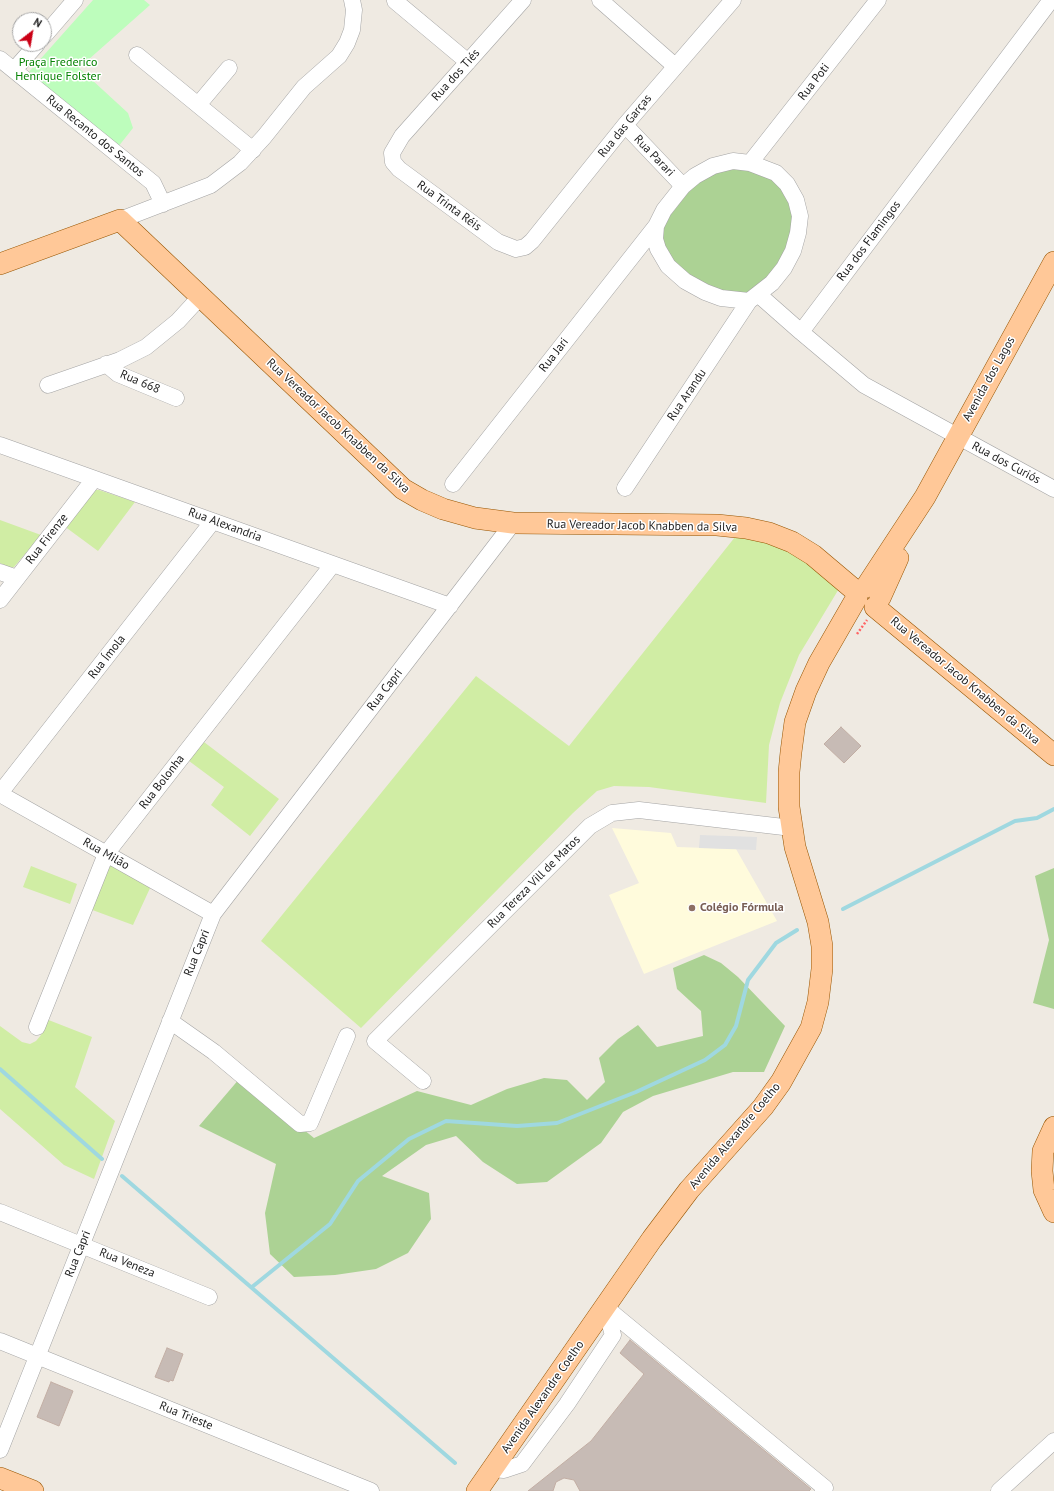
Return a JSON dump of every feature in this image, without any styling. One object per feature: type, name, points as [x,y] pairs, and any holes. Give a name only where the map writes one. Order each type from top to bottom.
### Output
[{"type":"main road","points":[[0,264],[120,220]]},
{"type":"main road","name":"Rua Vereador Jacob Knabben da Silva","points":[[120,220],[403,489],[422,500],[443,509],[475,518],[513,523],[717,525],[746,528],[769,533],[792,542],[813,555],[868,599],[1054,756]]},
{"type":"main road","name":"Avenida dos Lagos","points":[[868,599],[1054,262]]},
{"type":"main road","name":"Avenida Alexandre Coelho","points":[[477,1491],[673,1211],[758,1112],[781,1082],[811,1028],[818,1002],[822,969],[822,946],[818,922],[804,880],[792,828],[789,807],[789,772],[796,722],[806,691],[842,640],[868,599]]},
{"type":"main road","points":[[1054,1127],[1043,1151],[1042,1172],[1044,1190],[1054,1212]]},
{"type":"main road","points":[[0,1478],[33,1491]]},
{"type":"street","points":[[52,27],[75,0]]},
{"type":"street","points":[[120,220],[211,184],[227,174],[253,150],[295,98],[339,56],[347,43],[352,30],[354,10],[352,0]]},
{"type":"street","name":"Rua dos Tiés","points":[[392,153],[402,136],[523,0]]},
{"type":"street","points":[[600,0],[675,66]]},
{"type":"street","name":"Rua das Garças","points":[[516,249],[525,247],[532,241],[625,125],[733,0]]},
{"type":"street","name":"Rua Poti","points":[[750,163],[878,0]]},
{"type":"street","name":"Rua dos Flamingos","points":[[801,332],[1051,0]]},
{"type":"street","points":[[395,1],[468,62]]},
{"type":"street","points":[[14,70],[30,52]]},
{"type":"street","points":[[137,55],[253,150]]},
{"type":"street","name":"Rua Recanto dos Santos","points":[[0,59],[153,183],[163,204]]},
{"type":"street","points":[[198,105],[229,68]]},
{"type":"street","name":"Rua Parari","points":[[625,125],[684,186]]},
{"type":"street","name":"Rua Trinta Réis","points":[[392,153],[393,162],[399,169],[498,242],[516,249]]},
{"type":"street","points":[[754,298],[772,283],[792,251],[798,233],[800,216],[796,200],[787,184],[776,173],[750,163],[733,161],[713,166],[695,176],[684,186],[664,210],[656,226],[655,239],[658,249],[668,266],[685,281],[705,292],[722,298],[754,298],[801,332],[864,385],[957,437]]},
{"type":"street","name":"Rua Jari","points":[[453,484],[656,226]]},
{"type":"street","points":[[48,385],[120,360],[146,346],[178,321],[200,296]]},
{"type":"street","name":"Rua Arandu","points":[[624,488],[754,298]]},
{"type":"street","name":"Rua 668","points":[[106,364],[118,374],[176,398]]},
{"type":"street","name":"Rua dos Curiós","points":[[957,437],[1054,489]]},
{"type":"street","name":"Rua Alexandria","points":[[0,445],[450,606]]},
{"type":"street","name":"Rua Firenze","points":[[0,600],[94,478]]},
{"type":"street","name":"Rua Ímola","points":[[0,793],[213,521]]},
{"type":"street","name":"Rua Capri","points":[[0,1450],[213,914],[513,523]]},
{"type":"street","name":"Rua Bolonha","points":[[37,1027],[106,854],[333,564]]},
{"type":"street","points":[[0,572],[17,578]]},
{"type":"street","name":"Rua Milão","points":[[0,793],[213,914]]},
{"type":"street","name":"Rua Tereza Vill de Matos","points":[[422,1081],[376,1041],[590,826],[612,813],[639,810],[792,828]]},
{"type":"street","points":[[170,1021],[214,1052],[300,1124],[310,1123],[347,1036]]},
{"type":"street","name":"Rua Veneza","points":[[0,1212],[209,1297]]},
{"type":"street","points":[[605,1307],[825,1488],[823,1491]]},
{"type":"street","name":"Rua Trieste","points":[[0,1341],[371,1491]]},
{"type":"street","points":[[999,1491],[1054,1442]]},
{"type":"path","points":[[842,640],[866,622],[868,599]]},
{"type":"shaded area","name":"Colégio Fórmula","points":[[612,828],[671,833],[677,847],[736,849],[777,921],[644,974],[609,895],[639,883]]},
{"type":"shaded area","points":[[700,835],[757,837],[756,850],[699,848]]},
{"type":"green space","name":"Praça Frederico Henrique Folster","points":[[93,0],[144,0],[150,5],[79,68],[128,113],[133,128],[118,147],[28,73],[47,52],[52,52],[52,46]]},
{"type":"green space","points":[[733,166],[773,178],[791,201],[793,231],[780,265],[748,296],[723,293],[688,277],[663,248],[661,227],[698,180]]},
{"type":"green space","points":[[94,490],[99,490],[135,502],[98,551],[64,526]]},
{"type":"green space","points":[[0,520],[41,535],[14,567],[10,568],[0,563]]},
{"type":"green space","points":[[739,532],[790,547],[840,587],[799,655],[780,703],[769,745],[766,803],[649,787],[614,786],[597,791],[573,813],[361,1028],[261,941],[476,676],[569,746]]},
{"type":"green space","points":[[200,739],[279,799],[250,836],[211,805],[224,787],[185,758]]},
{"type":"green space","points":[[108,861],[151,886],[133,925],[87,908]]},
{"type":"green space","points":[[31,866],[77,884],[70,904],[23,887]]},
{"type":"green space","points":[[1054,868],[1054,1009],[1033,1003],[1049,940],[1035,876]]},
{"type":"green space","points":[[704,955],[721,963],[738,977],[785,1026],[764,1072],[733,1072],[653,1096],[623,1112],[601,1143],[547,1182],[517,1184],[483,1162],[456,1136],[426,1145],[382,1176],[429,1193],[431,1219],[408,1253],[376,1269],[335,1275],[294,1277],[270,1254],[265,1213],[276,1164],[199,1126],[240,1078],[314,1138],[417,1091],[471,1105],[507,1089],[544,1078],[567,1080],[587,1100],[605,1082],[599,1058],[618,1039],[638,1025],[657,1047],[703,1036],[701,1011],[677,989],[673,968]]},
{"type":"green space","points":[[46,1019],[92,1037],[75,1087],[115,1121],[94,1179],[64,1165],[0,1109],[0,1026],[22,1042],[30,1044],[36,1041],[41,1035]]},
{"type":"building","points":[[841,727],[861,746],[844,763],[824,744]]},
{"type":"building","points":[[630,1340],[811,1489],[809,1491],[580,1491],[574,1480],[564,1478],[556,1482],[553,1491],[528,1491],[591,1441],[644,1374],[620,1353]]},
{"type":"building","points":[[167,1348],[183,1354],[173,1381],[170,1380],[169,1382],[155,1377]]},
{"type":"building","points":[[51,1382],[73,1391],[59,1426],[37,1417]]},
{"type":"waterway","points":[[843,909],[1015,821],[1037,818],[1054,809]]},
{"type":"waterway","points":[[252,1287],[330,1224],[358,1181],[409,1139],[446,1121],[517,1126],[557,1123],[636,1092],[705,1060],[725,1045],[736,1026],[748,980],[776,943],[797,930]]},
{"type":"waterway","points":[[0,1069],[102,1159]]},
{"type":"waterway","points":[[122,1176],[455,1463]]},
{"type":"place","name":"Colégio Fórmula","points":[[692,908]]}]
